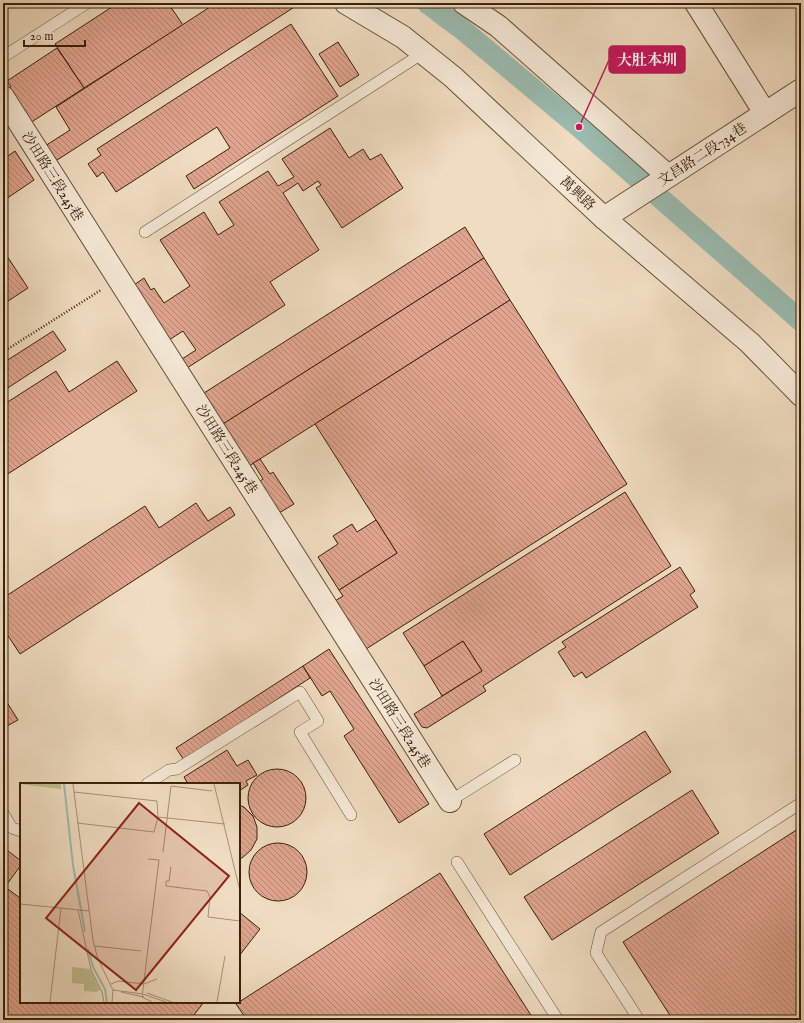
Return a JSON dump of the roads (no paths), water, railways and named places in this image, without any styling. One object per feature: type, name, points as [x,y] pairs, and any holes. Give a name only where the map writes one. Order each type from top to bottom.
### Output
[{"type":"street","name":"萬興路","points":[[346,3],[403,37],[453,77],[604,218],[750,343],[801,394]]},
{"type":"street","points":[[464,3],[498,26],[668,176]]},
{"type":"street","points":[[696,3],[765,114]]},
{"type":"street","name":"文昌路二段734巷","points":[[604,218],[801,90]]},
{"type":"street","name":"沙田路三段245巷","points":[[3,97],[450,801]]},
{"type":"lane","points":[[3,57],[87,3]]},
{"type":"lane","points":[[145,232],[423,53]]},
{"type":"lane","points":[[148,783],[169,770],[177,769],[300,692],[318,721],[300,732],[352,815]]},
{"type":"lane","points":[[450,801],[515,760]]},
{"type":"lane","points":[[639,1020],[596,953],[600,932],[801,803]]},
{"type":"lane","points":[[3,813],[12,828],[20,831]]},
{"type":"lane","points":[[457,862],[558,1020]]},
{"type":"waterway","points":[[427,3],[463,30],[579,127],[801,321]]},
{"type":"place","name":"大肚本圳","points":[[579,127]]}]
